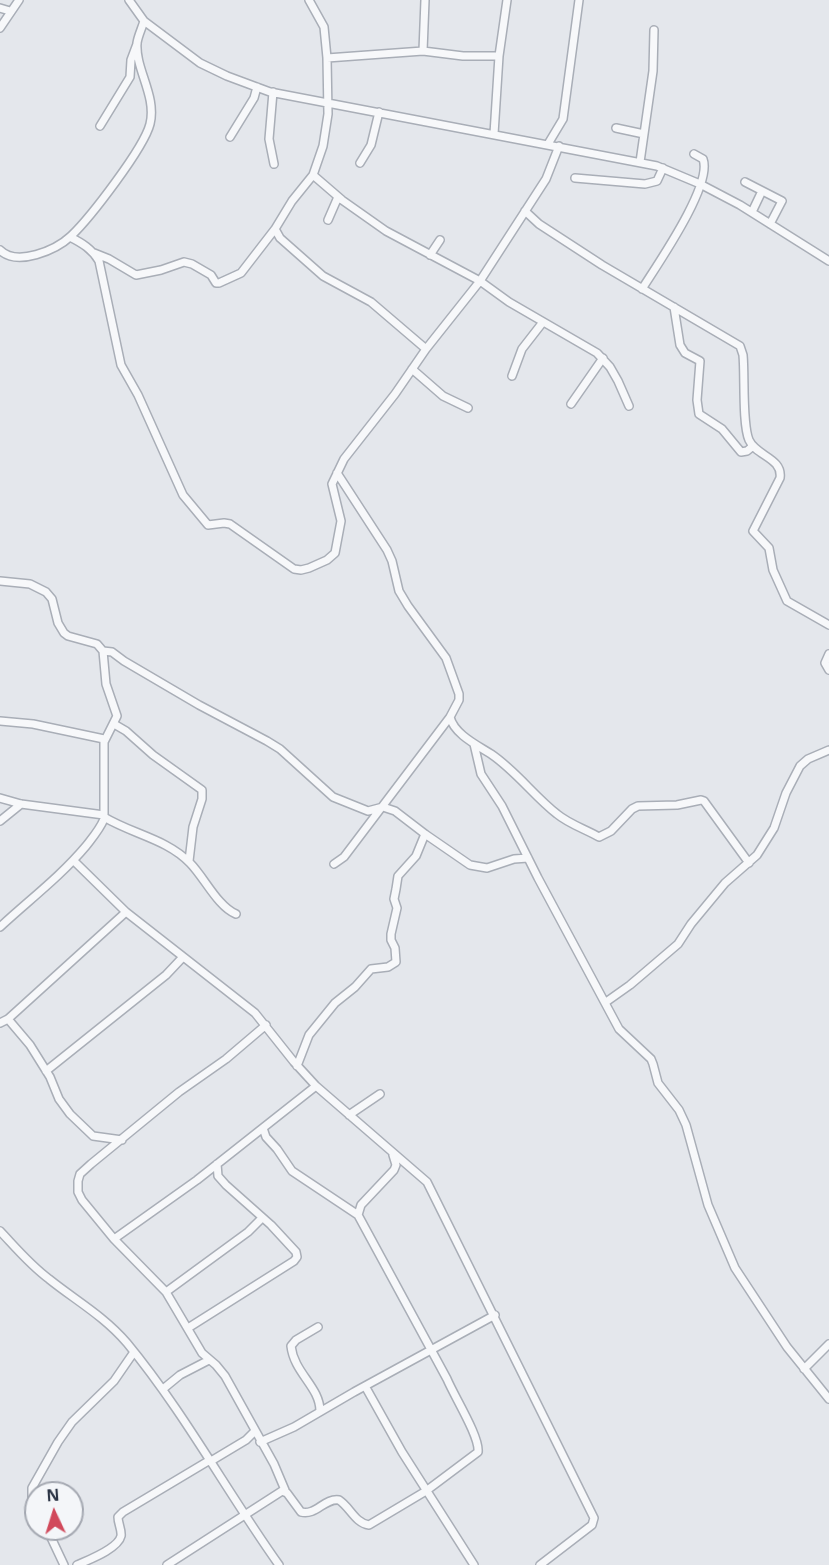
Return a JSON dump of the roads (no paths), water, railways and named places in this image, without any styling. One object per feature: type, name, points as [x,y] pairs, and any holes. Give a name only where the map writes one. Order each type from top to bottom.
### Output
[{"type":"street","points":[[0,28],[19,0]]},
{"type":"street","points":[[129,0],[144,21],[200,63],[226,76],[273,92],[560,146],[663,168],[700,184],[752,212],[829,261]]},
{"type":"street","points":[[94,253],[136,275],[161,270],[181,262],[188,262],[211,275],[216,283],[241,273],[313,175],[323,146],[328,102],[327,58],[324,27],[309,0]]},
{"type":"street","points":[[423,51],[425,0]]},
{"type":"street","points":[[494,134],[499,56],[507,0]]},
{"type":"street","points":[[548,144],[563,119],[579,0]]},
{"type":"street","points":[[0,8],[10,11]]},
{"type":"street","points":[[100,126],[130,77],[131,60],[144,21]]},
{"type":"street","points":[[640,162],[653,71],[654,30]]},
{"type":"street","points":[[0,250],[11,256],[24,257],[59,245],[70,237],[116,181],[146,136],[151,105],[137,44]]},
{"type":"street","points":[[327,58],[423,51],[463,56],[499,56]]},
{"type":"street","points":[[230,136],[254,98],[258,87]]},
{"type":"street","points":[[273,92],[269,139],[274,164]]},
{"type":"street","points":[[360,164],[372,145],[379,112]]},
{"type":"street","points":[[616,128],[644,134]]},
{"type":"street","points":[[70,237],[86,246],[99,261],[121,364],[138,395],[183,495],[204,522],[210,525],[228,523],[294,569],[301,570],[333,556],[336,549],[340,522],[332,484],[344,459],[480,281],[546,179],[560,146]]},
{"type":"street","points":[[642,289],[680,229],[706,170],[701,157],[694,154]]},
{"type":"street","points":[[575,178],[645,184],[657,181],[663,168]]},
{"type":"street","points":[[313,175],[338,197],[386,231],[480,281],[603,358],[618,381],[629,406]]},
{"type":"street","points":[[745,182],[782,202],[770,224]]},
{"type":"street","points":[[752,212],[762,190]]},
{"type":"street","points":[[328,220],[338,197]]},
{"type":"street","points":[[525,212],[567,243],[740,346],[744,366],[747,433],[753,446],[779,466],[781,472],[753,531],[770,548],[773,570],[787,601],[829,625]]},
{"type":"street","points":[[275,229],[280,238],[323,276],[371,302],[426,349]]},
{"type":"street","points":[[430,255],[440,240]]},
{"type":"street","points":[[674,308],[682,350],[700,361],[697,400],[699,414],[722,429],[741,452],[753,446]]},
{"type":"street","points":[[512,376],[522,349],[543,321]]},
{"type":"street","points":[[571,404],[603,358]]},
{"type":"street","points":[[412,369],[443,396],[468,408]]},
{"type":"street","points":[[334,864],[344,857],[450,717],[460,698],[446,658],[399,591],[387,550],[337,473]]},
{"type":"street","points":[[0,581],[30,584],[46,592],[52,599],[58,623],[68,636],[94,641],[103,651],[116,654],[124,661],[200,705],[267,741],[280,749],[333,797],[368,811],[387,808],[395,811],[424,834],[474,867],[493,867],[513,859],[528,858]]},
{"type":"street","points":[[0,927],[74,861],[101,827],[104,816],[105,739],[114,724],[116,711],[106,684],[103,651]]},
{"type":"street","points":[[829,654],[825,667],[829,670]]},
{"type":"street","points":[[450,717],[452,723],[474,744],[501,761],[558,816],[599,837],[611,831],[639,806],[677,805],[701,800],[749,863]]},
{"type":"street","points":[[0,721],[33,724],[105,739]]},
{"type":"street","points":[[114,724],[202,790],[202,799],[193,827],[189,861]]},
{"type":"street","points":[[474,744],[481,774],[502,806],[619,1029],[651,1059],[657,1083],[679,1110],[690,1136],[703,1189],[726,1250],[768,1320],[829,1399]]},
{"type":"street","points":[[606,1002],[630,985],[678,944],[691,924],[725,883],[749,863],[766,844],[786,793],[800,766],[808,759],[829,750]]},
{"type":"street","points":[[0,798],[21,804],[104,816],[117,825],[166,845],[189,861],[207,882],[216,897],[227,909],[236,914]]},
{"type":"street","points":[[0,821],[21,804]]},
{"type":"street","points":[[297,1066],[309,1035],[335,1003],[371,969],[388,967],[396,962],[391,934],[397,908],[394,899],[398,876],[416,856],[424,834]]},
{"type":"street","points":[[74,861],[126,912],[255,1013],[316,1086],[427,1182],[594,1518],[592,1526],[540,1565]]},
{"type":"street","points":[[0,1023],[8,1019],[126,912]]},
{"type":"street","points":[[46,1071],[166,975],[183,957]]},
{"type":"street","points":[[8,1019],[30,1045],[46,1071],[58,1099],[93,1136],[122,1140]]},
{"type":"street","points":[[263,1128],[266,1137],[278,1149],[292,1171],[358,1215],[447,1379],[479,1446],[474,1456],[426,1491],[369,1525],[358,1520],[339,1500],[333,1499],[311,1513],[301,1512],[285,1491],[280,1477],[225,1376],[202,1353],[166,1293],[114,1239],[78,1192],[80,1174],[91,1164],[266,1025]]},
{"type":"street","points":[[114,1239],[217,1164],[316,1086]]},
{"type":"street","points":[[349,1115],[380,1094]]},
{"type":"street","points":[[358,1215],[361,1205],[394,1170],[396,1165],[393,1153]]},
{"type":"street","points":[[188,1328],[296,1259],[296,1252],[271,1225],[218,1176],[217,1164]]},
{"type":"street","points":[[166,1293],[248,1232],[262,1218]]},
{"type":"street","points":[[0,1231],[35,1269],[90,1307],[126,1341],[163,1389],[279,1565]]},
{"type":"street","points":[[260,1442],[294,1427],[495,1315]]},
{"type":"street","points":[[318,1327],[296,1340],[291,1346],[301,1374],[320,1401],[320,1411]]},
{"type":"street","points":[[804,1369],[829,1344]]},
{"type":"street","points":[[36,1481],[72,1422],[114,1381],[134,1352]]},
{"type":"street","points":[[163,1389],[180,1376],[209,1360]]},
{"type":"street","points":[[365,1386],[402,1452],[474,1565]]},
{"type":"street","points":[[77,1565],[116,1544],[121,1535],[118,1517],[123,1512],[240,1444],[254,1432]]},
{"type":"street","points":[[167,1565],[180,1562],[285,1491]]},
{"type":"street","points":[[53,1541],[64,1565]]}]
